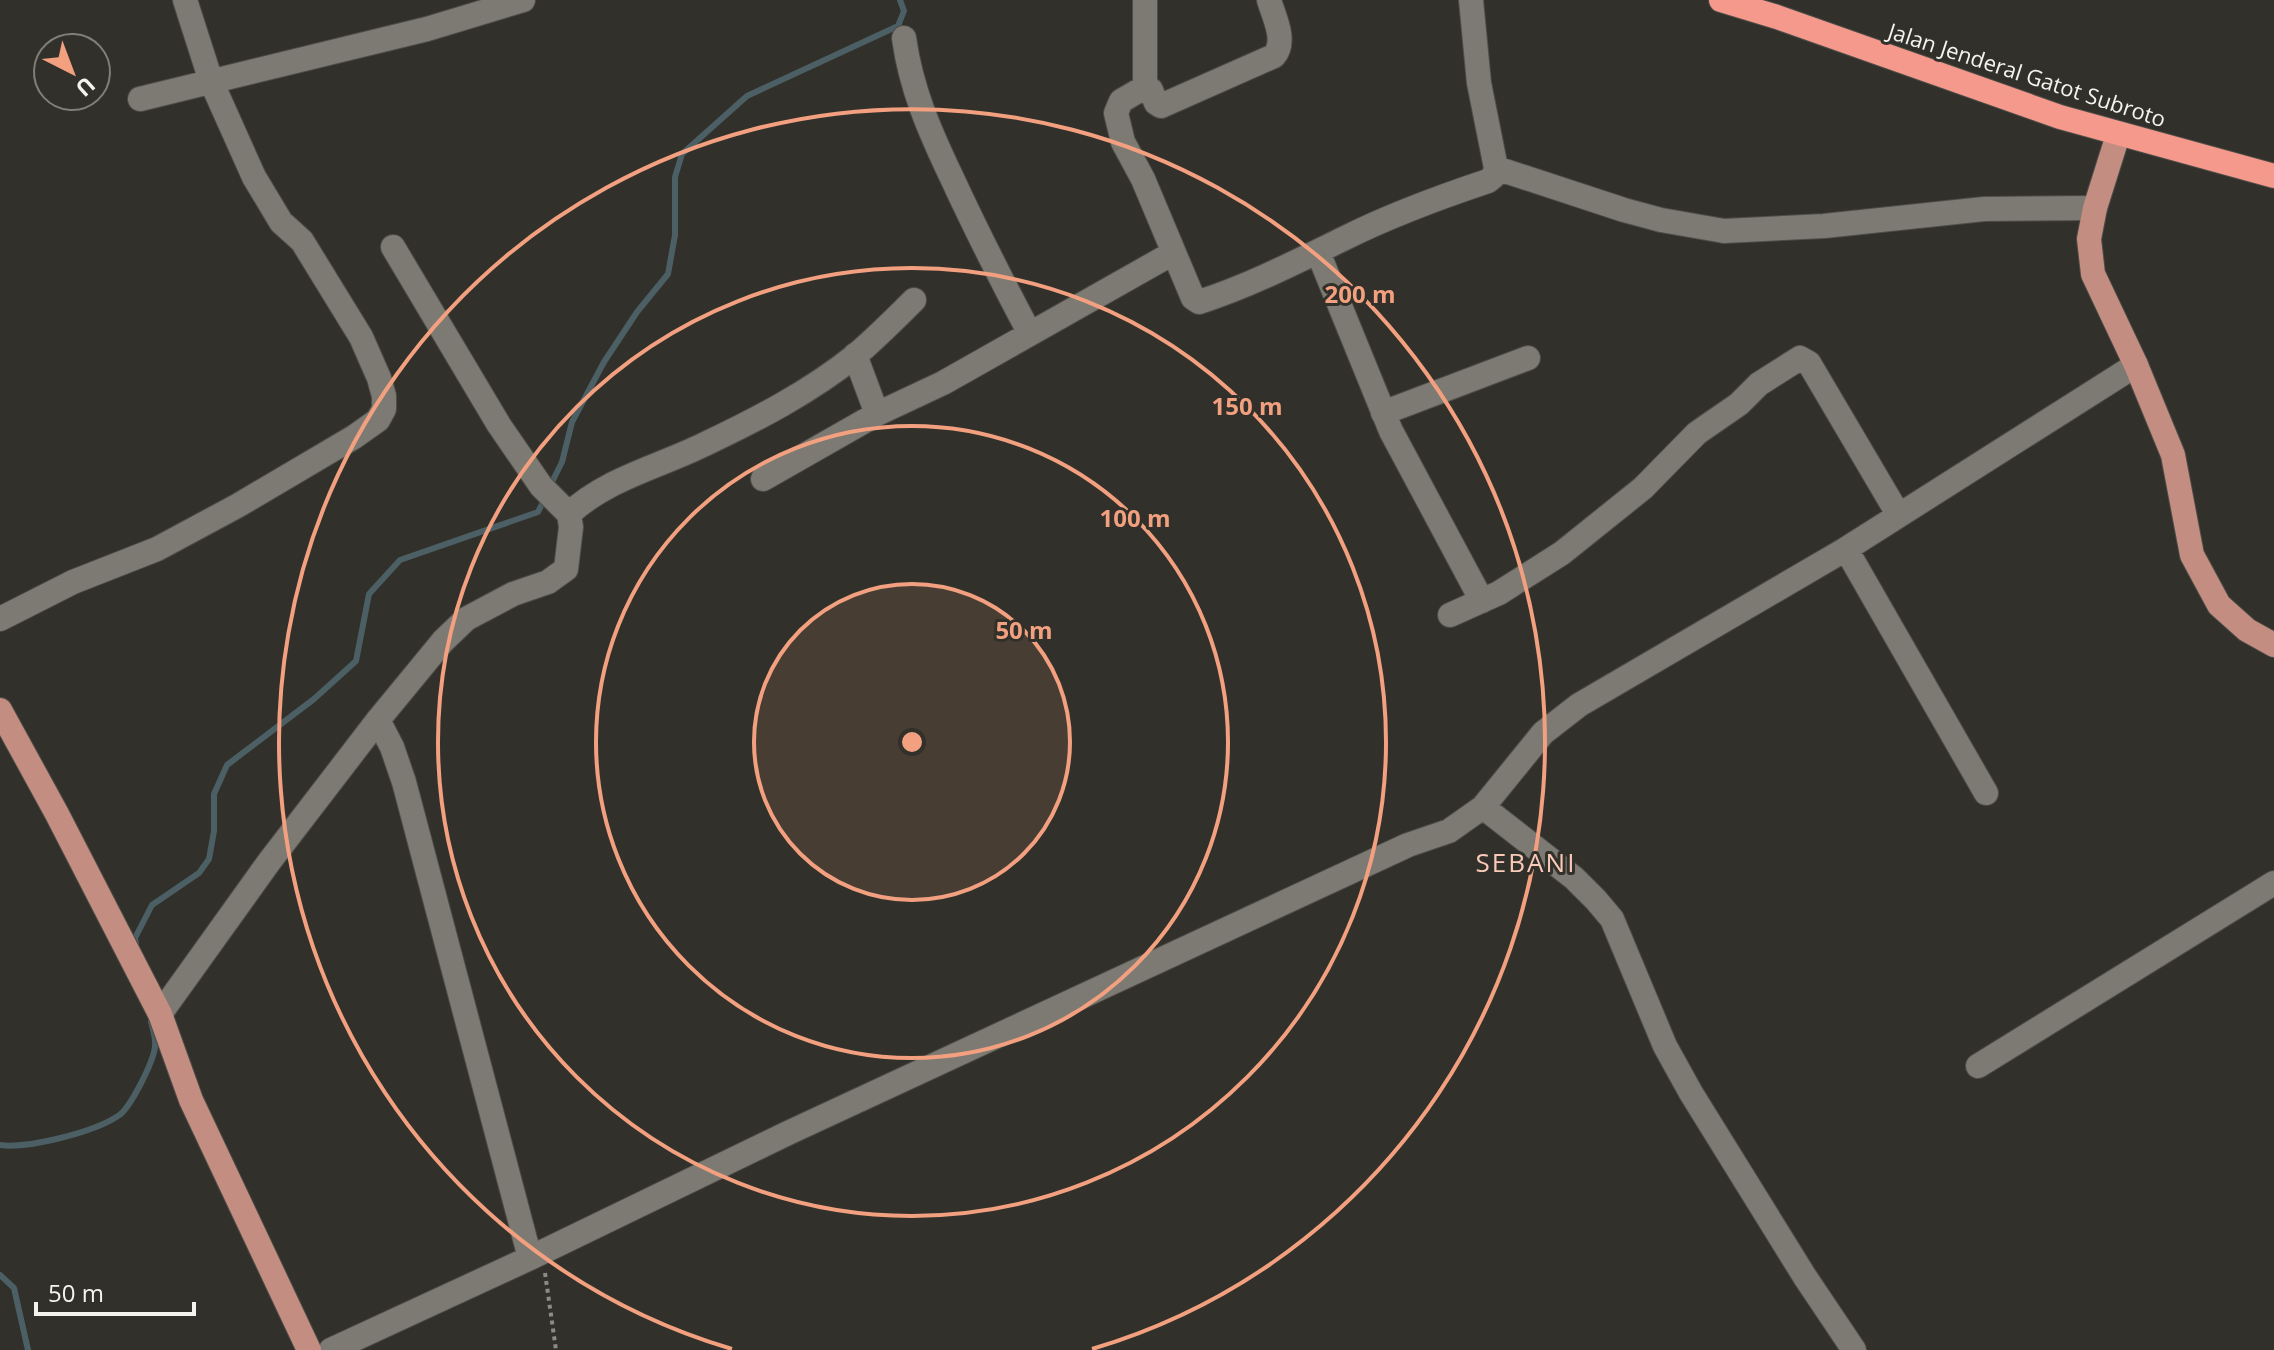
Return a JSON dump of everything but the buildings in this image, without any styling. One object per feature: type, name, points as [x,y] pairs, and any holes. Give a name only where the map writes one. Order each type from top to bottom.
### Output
[{"type":"highway","name":"Jalan Jenderal Gatot Subroto","points":[[1721,0],[2060,117],[2274,176]]},
{"type":"main road","points":[[2118,135],[2095,208],[2089,239],[2093,274],[2136,365],[2173,455],[2192,555],[2219,605],[2247,630],[2274,645]]},
{"type":"main road","points":[[0,710],[160,1014],[191,1100],[309,1350]]},
{"type":"street","points":[[0,619],[73,582],[147,554],[184,535],[354,437],[378,420],[384,409],[379,378],[361,337],[302,241],[281,222],[254,177],[211,81],[185,0]]},
{"type":"street","points":[[140,99],[427,29],[523,0]]},
{"type":"street","points":[[1145,0],[1145,87]]},
{"type":"street","points":[[1145,87],[1151,90],[1156,103],[1161,106],[1274,56],[1280,49],[1281,41],[1269,0]]},
{"type":"street","points":[[1145,87],[1121,101],[1116,113],[1117,123],[1123,142],[1162,220],[1193,298],[1199,302],[1419,205],[1488,181],[1494,176],[1496,168],[1479,83],[1471,0]]},
{"type":"street","points":[[904,38],[908,72],[928,126],[979,237],[1029,332]]},
{"type":"street","points":[[1496,168],[1637,214],[1724,231],[1824,226],[1984,209],[2095,208]]},
{"type":"street","points":[[160,1014],[269,862],[443,641],[466,619],[513,594],[556,578],[566,569],[571,527],[564,510],[541,486],[499,425],[393,247]]},
{"type":"street","points":[[1318,252],[1383,413],[1427,502],[1482,601]]},
{"type":"street","points":[[763,479],[877,414],[943,383],[1173,253]]},
{"type":"street","points":[[564,510],[594,492],[701,446],[788,402],[855,355],[914,300]]},
{"type":"street","points":[[855,355],[877,414]]},
{"type":"street","points":[[1383,413],[1528,358]]},
{"type":"street","points":[[1450,615],[1499,593],[1562,553],[1643,488],[1697,433],[1739,404],[1759,384],[1800,358],[1809,363],[1898,514]]},
{"type":"street","points":[[331,1350],[1090,992],[1408,845],[1449,831],[1483,807],[1543,733],[1579,705],[1846,549],[2136,365]]},
{"type":"street","points":[[1846,549],[1986,793]]},
{"type":"street","points":[[378,720],[392,747],[412,810],[536,1255]]},
{"type":"street","points":[[1483,807],[1574,878],[1612,919],[1665,1046],[1691,1093],[1854,1350]]},
{"type":"street","points":[[1978,1066],[2274,883]]},
{"type":"path","points":[[536,1255],[556,1350]]},
{"type":"waterway","points":[[549,488],[562,462],[572,422],[604,362],[637,312],[668,274],[675,235],[675,177],[682,154],[747,96],[898,26],[904,11],[900,0]]},
{"type":"waterway","points":[[136,944],[135,938],[152,905],[199,873],[209,859],[214,831],[214,794],[227,765],[314,699],[356,661],[369,594],[400,560],[538,512],[545,498]]},
{"type":"waterway","points":[[0,1145],[60,1138],[93,1128],[123,1112],[141,1084],[154,1053],[151,1022]]},
{"type":"waterway","points":[[0,1275],[14,1288],[28,1350]]},
{"type":"district","name":"SEBANI","points":[[1526,863]]}]
